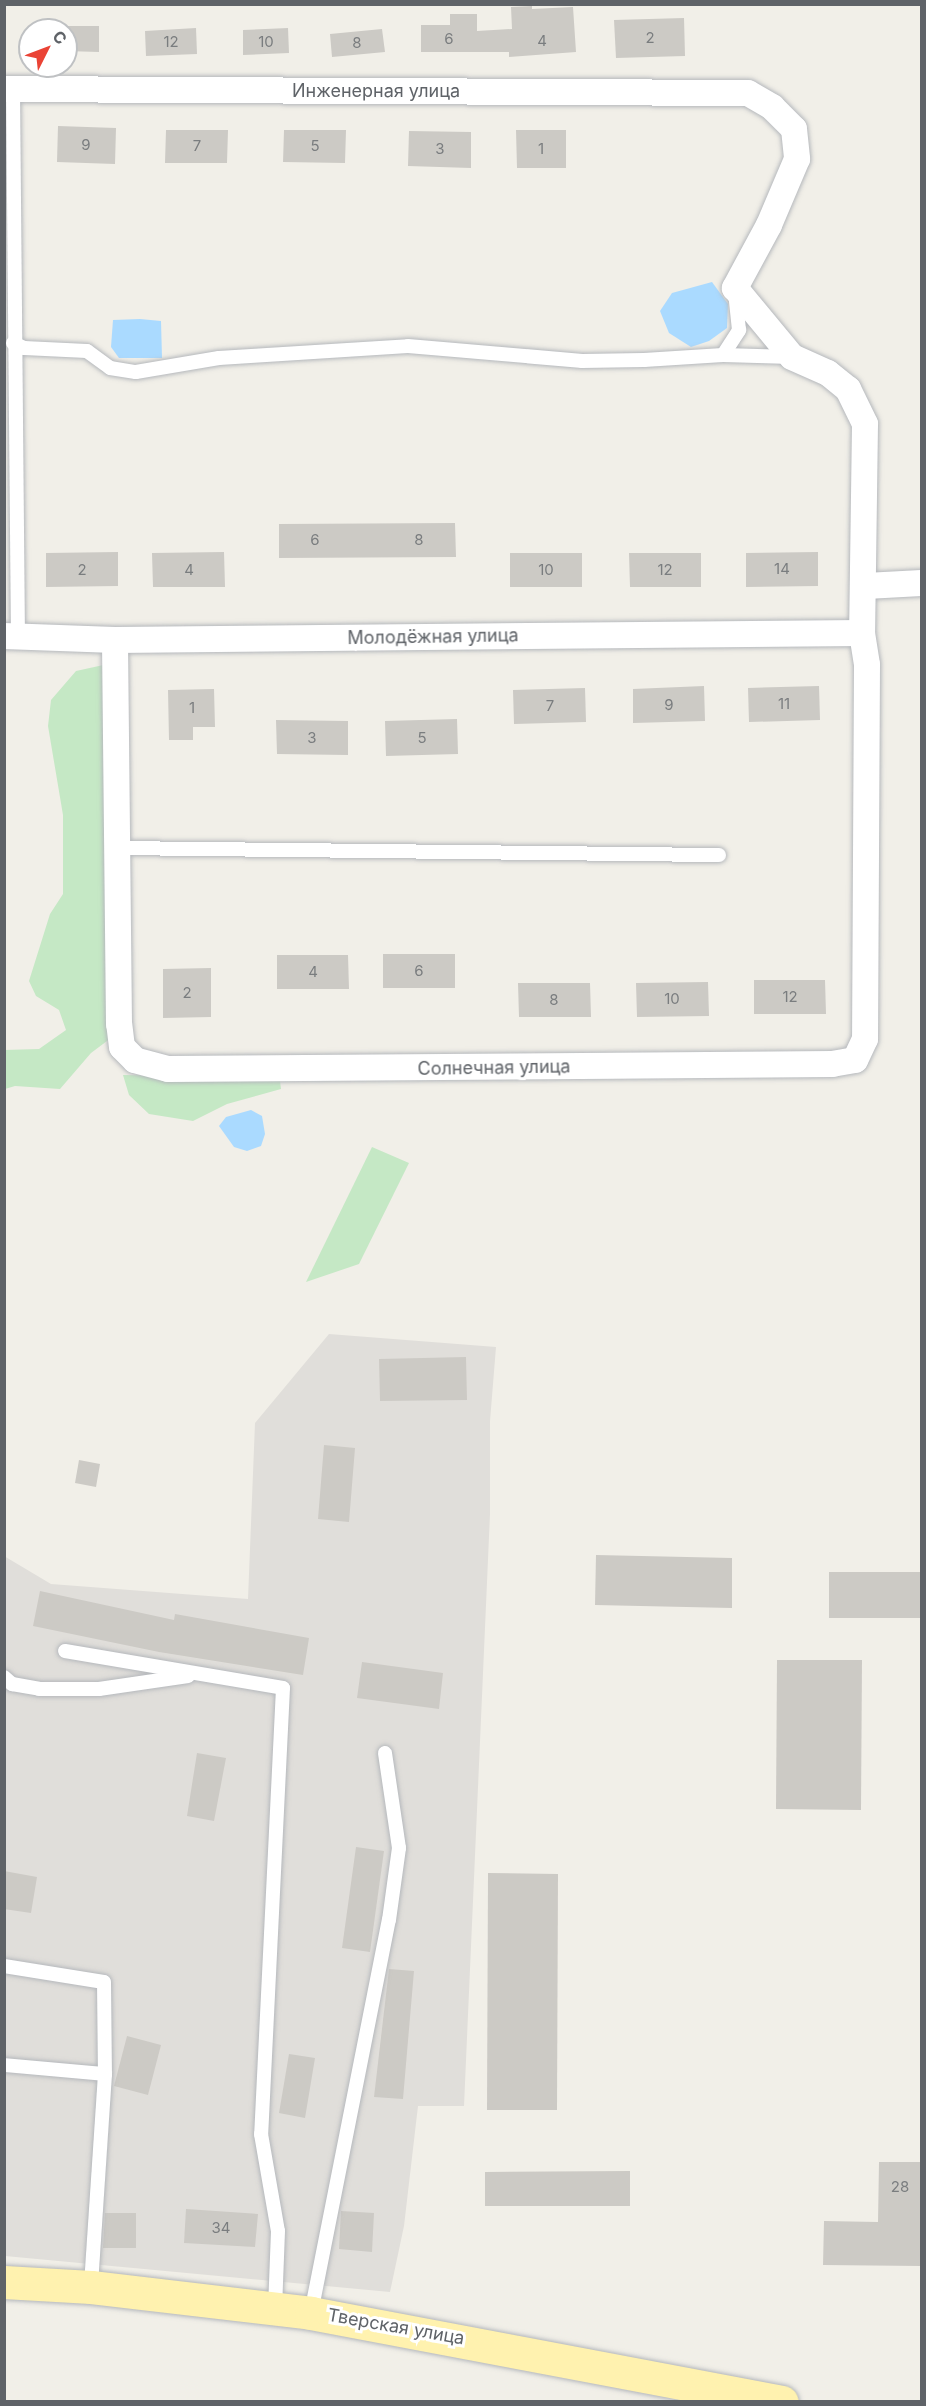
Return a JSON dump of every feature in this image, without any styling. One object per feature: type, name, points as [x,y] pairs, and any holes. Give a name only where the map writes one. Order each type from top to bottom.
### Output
[{"type":"main road","name":"Тверская улица","points":[[4,2282],[91,2287],[311,2313],[782,2402]]},
{"type":"street","name":"Инженерная улица","points":[[9,89],[748,93],[772,107],[794,129],[797,159],[769,225],[735,288]]},
{"type":"street","points":[[735,288],[792,357],[828,373],[848,389],[865,424],[865,586],[862,633]]},
{"type":"street","points":[[865,586],[921,583]]},
{"type":"street","name":"Молодёжная улица","points":[[11,635],[115,640],[862,633]]},
{"type":"street","name":"Солнечная улица","points":[[116,848],[119,1024],[122,1047],[135,1060],[168,1069],[833,1064],[855,1060],[865,1039],[867,665],[862,633]]},
{"type":"street","points":[[115,640],[116,848]]},
{"type":"lane","points":[[9,89],[13,343],[11,635]]},
{"type":"lane","points":[[723,355],[739,330],[735,288]]},
{"type":"lane","points":[[13,343],[24,348],[87,351],[110,368],[136,372],[219,358],[267,357],[346,347],[408,346],[582,361],[723,355],[792,357]]},
{"type":"lane","points":[[116,848],[718,855]]},
{"type":"lane","points":[[65,1651],[283,1688],[261,2134],[278,2231],[275,2308]]},
{"type":"lane","points":[[4,1677],[12,1684],[39,1689],[69,1689],[202,1674]]},
{"type":"lane","points":[[311,2313],[392,1900],[399,1848],[385,1753]]},
{"type":"lane","points":[[4,1966],[104,1982],[105,2074],[91,2287]]},
{"type":"lane","points":[[4,2065],[105,2074]]},
{"type":"shaded area","points":[[329,1334],[496,1347],[490,1421],[490,1514],[464,2106],[418,2106],[404,2226],[390,2292],[5,2256],[4,1556],[51,1584],[248,1599],[255,1423]]},
{"type":"green space","points":[[108,664],[115,1035],[91,1053],[60,1089],[15,1086],[5,1089],[4,1050],[39,1049],[66,1030],[59,1010],[36,996],[29,981],[50,914],[63,894],[63,815],[48,726],[51,700],[76,671]]},
{"type":"green space","points":[[123,1075],[238,1077],[280,1081],[281,1089],[227,1104],[193,1121],[149,1114],[129,1095]]},
{"type":"green space","points":[[372,1147],[409,1163],[359,1264],[306,1282]]},
{"type":"water","points":[[712,282],[728,304],[727,328],[709,341],[691,347],[669,333],[660,311],[672,293]]},
{"type":"water","points":[[113,320],[161,321],[162,358],[119,358],[111,347]]},
{"type":"water","points":[[251,1110],[262,1116],[265,1134],[261,1146],[247,1151],[234,1147],[219,1126],[226,1117]]},
{"type":"building","points":[[532,6],[532,9],[573,7],[576,52],[509,57],[509,52],[421,52],[421,25],[450,25],[450,14],[477,14],[477,31],[512,29],[511,7]]},
{"type":"building","points":[[684,18],[685,56],[616,58],[614,20]]},
{"type":"building","points":[[78,26],[99,26],[99,52],[78,51]]},
{"type":"building","points":[[196,28],[197,54],[146,56],[145,31]]},
{"type":"building","points":[[288,28],[289,53],[243,55],[243,30]]},
{"type":"building","points":[[382,29],[385,52],[332,57],[330,34]]},
{"type":"building","points":[[58,126],[116,128],[115,164],[57,162]]},
{"type":"building","points":[[166,130],[228,130],[227,163],[165,163]]},
{"type":"building","points":[[284,130],[346,130],[345,163],[283,162]]},
{"type":"building","points":[[516,130],[566,130],[566,168],[517,168]]},
{"type":"building","points":[[409,131],[471,132],[471,168],[408,166]]},
{"type":"building","points":[[455,523],[456,557],[279,558],[279,524]]},
{"type":"building","points":[[118,552],[118,586],[46,587],[46,553]]},
{"type":"building","points":[[224,552],[225,587],[153,587],[152,553]]},
{"type":"building","points":[[818,552],[818,586],[746,587],[746,553]]},
{"type":"building","points":[[510,553],[582,553],[582,587],[510,587]]},
{"type":"building","points":[[629,553],[701,553],[701,587],[630,587]]},
{"type":"building","points":[[704,686],[705,721],[633,723],[633,689]]},
{"type":"building","points":[[819,686],[820,720],[749,722],[748,688]]},
{"type":"building","points":[[585,688],[586,722],[514,724],[513,690]]},
{"type":"building","points":[[214,689],[215,727],[193,727],[193,740],[169,740],[168,690]]},
{"type":"building","points":[[457,719],[458,754],[386,756],[385,721]]},
{"type":"building","points":[[276,720],[348,721],[348,755],[277,754]]},
{"type":"building","points":[[383,954],[455,954],[455,988],[383,988]]},
{"type":"building","points":[[277,955],[348,955],[349,989],[277,989]]},
{"type":"building","points":[[211,968],[211,1017],[163,1018],[163,969]]},
{"type":"building","points":[[754,980],[825,980],[826,1014],[754,1014]]},
{"type":"building","points":[[708,982],[709,1016],[637,1017],[636,983]]},
{"type":"building","points":[[518,983],[590,983],[591,1017],[519,1017]]},
{"type":"building","points":[[466,1357],[467,1400],[380,1401],[379,1359]]},
{"type":"building","points":[[324,1445],[355,1448],[349,1522],[318,1519]]},
{"type":"building","points":[[79,1460],[100,1464],[96,1487],[75,1483]]},
{"type":"building","points":[[596,1555],[732,1558],[732,1608],[595,1605]]},
{"type":"building","points":[[829,1572],[921,1572],[921,1618],[829,1618]]},
{"type":"building","points":[[40,1591],[174,1620],[175,1614],[309,1638],[303,1675],[159,1652],[33,1626]]},
{"type":"building","points":[[777,1660],[862,1660],[861,1810],[776,1809]]},
{"type":"building","points":[[362,1662],[443,1673],[439,1709],[357,1698]]},
{"type":"building","points":[[197,1753],[226,1758],[214,1821],[187,1816]]},
{"type":"building","points":[[356,1847],[384,1851],[370,1952],[342,1948]]},
{"type":"building","points":[[4,1871],[37,1877],[31,1913],[4,1909]]},
{"type":"building","points":[[488,1873],[558,1874],[557,2110],[487,2110]]},
{"type":"building","points":[[389,1969],[414,1971],[403,2099],[374,2097]]},
{"type":"building","points":[[127,2036],[161,2045],[148,2095],[114,2086]]},
{"type":"building","points":[[289,2054],[315,2058],[305,2118],[279,2113]]},
{"type":"building","points":[[879,2162],[921,2162],[921,2266],[823,2265],[824,2221],[878,2222]]},
{"type":"building","points":[[630,2171],[630,2206],[485,2206],[485,2172]]},
{"type":"building","points":[[186,2209],[258,2214],[255,2247],[184,2243]]},
{"type":"building","points":[[341,2211],[374,2213],[372,2252],[339,2249]]},
{"type":"building","points":[[105,2213],[136,2213],[136,2248],[103,2248]]}]
